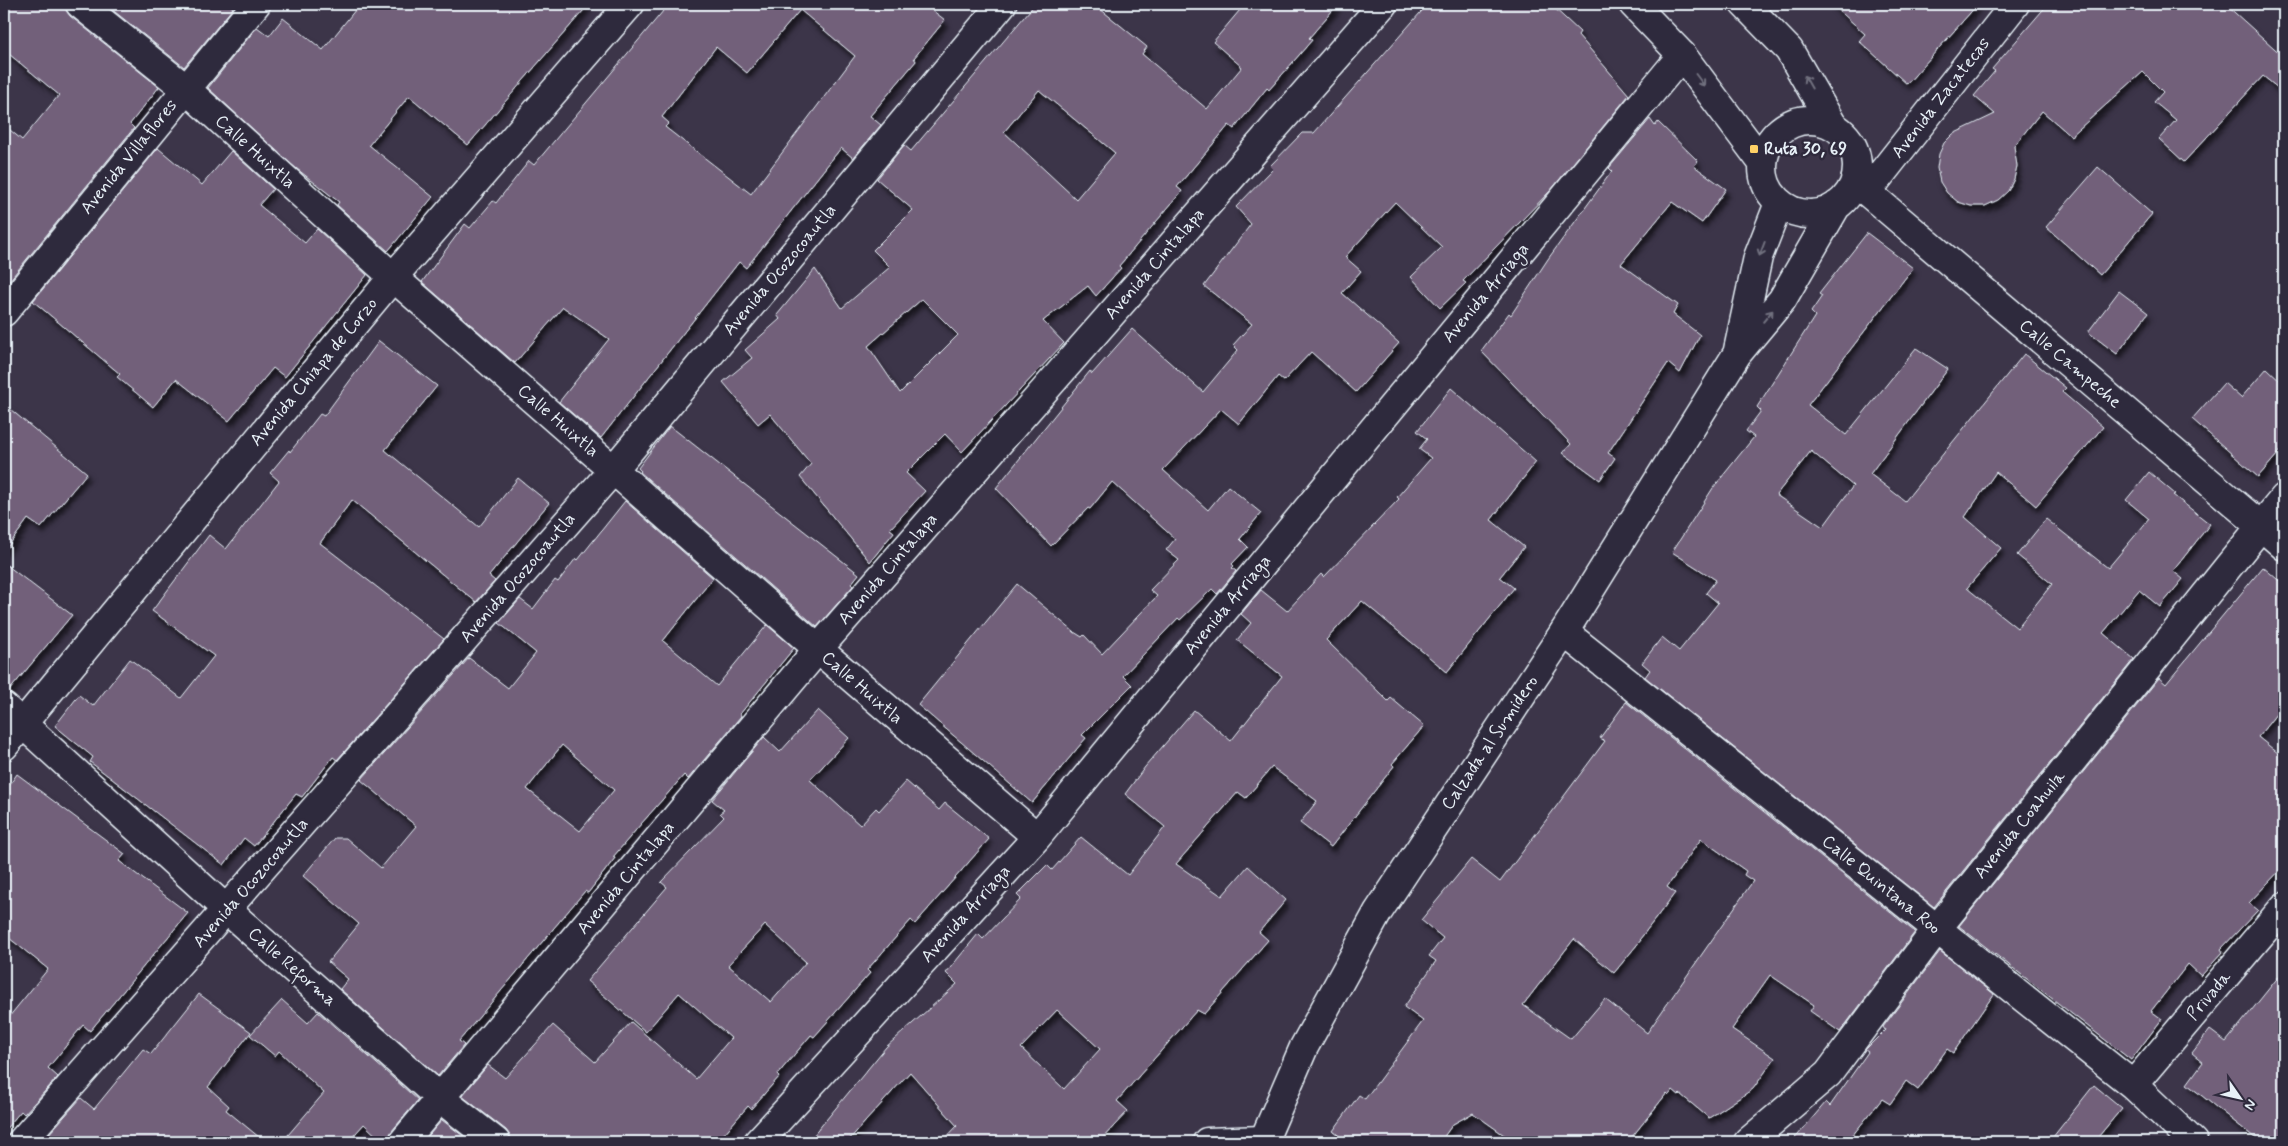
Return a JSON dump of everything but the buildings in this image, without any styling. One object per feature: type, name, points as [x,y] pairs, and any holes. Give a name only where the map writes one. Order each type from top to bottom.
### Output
[{"type":"street","name":"Calle Huixtla","points":[[80,4],[185,88],[393,277],[818,649],[1037,837]]},
{"type":"street","name":"Avenida Villaflores","points":[[4,312],[185,88],[256,4]]},
{"type":"street","name":"Avenida Chiapa de Corzo","points":[[4,746],[14,715],[630,4]]},
{"type":"street","name":"Avenida Cintalapa","points":[[403,1142],[818,649],[1383,4]]},
{"type":"street","points":[[1633,4],[1682,55],[1762,162]]},
{"type":"street","points":[[1744,4],[1789,50],[1832,124],[1844,134],[1852,145],[1856,158],[1857,171],[1853,194],[1823,213],[1808,215],[1792,212],[1779,203],[1769,192],[1763,178],[1762,162],[1766,147],[1775,134],[1787,125],[1802,120],[1817,120],[1832,124]]},
{"type":"street","name":"Avenida Zacatecas","points":[[1853,194],[2015,4]]},
{"type":"street","name":"Avenida Ocozocoautla","points":[[22,1142],[614,469],[989,8]]},
{"type":"street","name":"Avenida Arriaga","points":[[758,1142],[1037,837],[1682,55]]},
{"type":"street","name":"Calzada al Sumidero","points":[[1263,1141],[1304,1047],[1378,912],[1564,632],[1737,354],[1782,300],[1853,194]]},
{"type":"street","name":"Calle Campeche","points":[[1853,194],[2284,546]]},
{"type":"street","name":"Calzada al Sumidero","points":[[1737,354],[1758,257],[1779,203]]},
{"type":"street","name":"Avenida Coahuila","points":[[1748,1142],[1828,1074],[1936,930],[2284,498]]},
{"type":"street","name":"Calle Quintana Roo","points":[[1564,632],[2133,1085],[2193,1142]]},
{"type":"street","name":"Calle Reforma","points":[[14,715],[227,910],[441,1099],[496,1142]]},
{"type":"street","name":"Privada","points":[[2133,1085],[2284,907]]},
{"type":"street","points":[[1207,1142],[1263,1141]]},
{"type":"place","name":"Ruta 30, 69","points":[[1754,149]]}]
